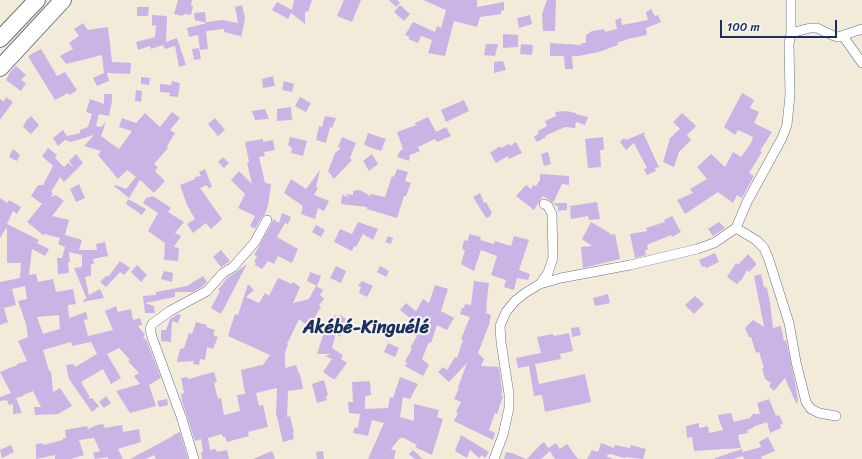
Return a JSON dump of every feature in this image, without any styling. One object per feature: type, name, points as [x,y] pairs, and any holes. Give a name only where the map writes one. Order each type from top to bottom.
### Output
[{"type":"highway","points":[[0,39],[37,0]]},
{"type":"highway","points":[[0,68],[63,0]]},
{"type":"street","points":[[494,459],[503,435],[509,394],[500,342],[500,326],[506,312],[515,301],[540,284],[561,278],[630,265],[697,249],[714,243],[736,228],[747,202],[782,138],[787,125],[790,100],[789,44],[791,33],[791,0]]},
{"type":"street","points":[[791,33],[810,28],[817,28],[834,36],[843,36],[862,29]]},
{"type":"street","points":[[843,36],[862,63]]},
{"type":"street","points":[[540,284],[548,273],[553,258],[552,214],[548,206],[544,204]]},
{"type":"street","points":[[194,459],[182,419],[150,329],[152,324],[170,311],[207,291],[223,273],[233,267],[255,242],[267,220]]},
{"type":"street","points":[[736,228],[756,240],[764,248],[769,260],[789,323],[796,362],[806,402],[811,409],[819,413],[836,416]]},
{"type":"building","points":[[178,0],[192,0],[191,6],[193,6],[191,15],[184,14],[182,16],[174,14]]},
{"type":"building","points":[[294,0],[312,0],[308,12],[305,11],[305,24],[291,13],[288,19],[272,10],[277,2],[292,10]]},
{"type":"building","points":[[344,0],[361,0],[352,22],[337,16]]},
{"type":"building","points":[[389,0],[397,0],[400,3],[396,7]]},
{"type":"building","points":[[423,0],[477,0],[477,7],[504,2],[504,10],[501,11],[501,14],[480,17],[477,27],[454,21],[445,56],[428,53],[432,40],[421,36],[418,43],[408,39],[410,37],[405,35],[413,22],[435,32],[437,26],[441,28],[446,10]]},
{"type":"building","points":[[547,0],[556,0],[555,31],[543,31],[542,14]]},
{"type":"building","points":[[242,5],[245,18],[241,38],[240,36],[224,32],[224,29],[206,31],[208,49],[200,50],[198,35],[189,37],[187,28],[207,23],[195,20],[194,13],[205,12],[206,22],[222,20],[238,23],[235,7]]},
{"type":"building","points":[[400,5],[410,14],[404,21],[394,12]]},
{"type":"building","points":[[137,7],[149,7],[148,16],[137,16]]},
{"type":"building","points":[[651,9],[655,16],[658,15],[661,22],[646,28],[647,35],[628,39],[617,43],[618,45],[599,52],[572,56],[573,69],[565,69],[564,56],[550,56],[550,43],[582,45],[581,43],[586,43],[586,35],[592,31],[604,29],[605,32],[617,29],[615,20],[621,18],[622,25],[648,20],[646,12]]},
{"type":"building","points":[[152,15],[167,16],[166,42],[177,38],[186,65],[179,67],[175,46],[165,49],[163,45],[151,49],[150,46],[138,50],[136,42],[155,37],[156,25],[152,26]]},
{"type":"building","points":[[530,15],[532,24],[519,28],[517,18]]},
{"type":"building","points":[[83,23],[88,30],[108,27],[112,62],[131,63],[130,74],[107,73],[109,81],[97,86],[93,78],[104,73],[102,55],[66,64],[60,56],[73,49],[69,43],[79,36],[74,29]]},
{"type":"building","points":[[503,34],[518,35],[518,47],[503,48]]},
{"type":"building","points":[[486,44],[498,44],[495,56],[484,55]]},
{"type":"building","points":[[521,44],[533,45],[532,55],[520,54]]},
{"type":"building","points":[[199,48],[201,59],[194,60],[192,49]]},
{"type":"building","points":[[41,49],[57,76],[65,72],[77,90],[70,95],[68,93],[55,100],[28,56]]},
{"type":"building","points":[[503,61],[506,70],[494,73],[494,62]]},
{"type":"building","points":[[16,66],[26,75],[21,80],[26,83],[21,91],[6,80],[10,72]]},
{"type":"building","points":[[273,76],[275,86],[263,88],[262,79]]},
{"type":"building","points":[[141,77],[150,78],[149,85],[141,84]]},
{"type":"building","points":[[172,81],[180,83],[178,97],[169,96],[170,93],[160,92],[160,84],[171,85]]},
{"type":"building","points":[[284,81],[294,84],[292,92],[282,90]]},
{"type":"building","points":[[136,90],[142,91],[141,102],[135,101]]},
{"type":"building","points":[[742,93],[754,100],[750,108],[759,112],[754,123],[772,132],[749,173],[754,176],[742,198],[737,195],[733,203],[718,192],[685,214],[677,200],[693,193],[690,189],[707,179],[697,167],[711,154],[725,167],[733,152],[741,157],[751,143],[753,137],[738,130],[735,135],[724,127]]},
{"type":"building","points":[[104,94],[112,94],[109,116],[99,114],[96,126],[101,127],[106,122],[101,136],[119,149],[132,131],[119,127],[122,118],[136,123],[145,113],[160,127],[172,112],[180,118],[170,130],[175,133],[167,146],[168,148],[154,164],[158,167],[155,171],[165,181],[154,193],[140,180],[129,198],[114,186],[115,185],[126,189],[136,177],[127,170],[118,179],[98,155],[101,151],[84,146],[94,135],[71,142],[65,140],[58,146],[53,138],[63,130],[67,136],[80,133],[80,130],[88,127],[92,114],[86,112],[90,99],[104,104]]},
{"type":"building","points":[[6,97],[13,102],[0,120],[0,99],[4,101]]},
{"type":"building","points":[[300,97],[311,103],[306,112],[295,106]]},
{"type":"building","points":[[464,100],[469,111],[446,122],[441,110]]},
{"type":"building","points":[[291,107],[292,120],[277,121],[277,109]]},
{"type":"building","points":[[265,109],[269,119],[255,120],[252,111]]},
{"type":"building","points":[[566,111],[588,117],[585,125],[576,122],[575,128],[565,127],[545,136],[546,137],[537,142],[534,137],[538,134],[538,131],[547,126],[545,121],[556,116],[555,112]]},
{"type":"building","points":[[682,113],[696,126],[687,135],[691,140],[679,152],[674,167],[663,162],[670,138],[680,129],[673,122]]},
{"type":"building","points":[[31,116],[39,125],[31,134],[23,127]]},
{"type":"building","points":[[325,116],[336,118],[332,128],[330,127],[326,143],[316,140],[319,126],[322,127]]},
{"type":"building","points":[[428,117],[436,132],[446,127],[451,136],[437,142],[435,139],[418,147],[420,151],[410,155],[409,161],[397,157],[403,149],[397,132],[416,125],[415,123]]},
{"type":"building","points":[[215,118],[225,130],[218,136],[208,124]]},
{"type":"building","points":[[645,132],[644,135],[659,167],[655,168],[656,171],[647,175],[644,169],[647,168],[634,143],[626,150],[620,142],[624,138],[626,140]]},
{"type":"building","points":[[368,133],[386,139],[381,151],[364,145]]},
{"type":"building","points":[[290,137],[307,141],[303,156],[291,153],[292,148],[288,145]]},
{"type":"building","points":[[342,137],[356,143],[350,158],[352,160],[334,179],[328,171],[335,153],[341,148],[338,147]]},
{"type":"building","points":[[603,137],[604,150],[600,150],[601,167],[588,168],[585,139]]},
{"type":"building","points":[[263,139],[263,142],[273,140],[275,150],[264,152],[265,156],[259,157],[265,183],[271,184],[268,206],[265,214],[255,229],[250,226],[255,216],[238,208],[245,194],[231,180],[239,171],[252,184],[247,163],[249,162],[245,142]]},
{"type":"building","points":[[516,142],[522,153],[509,159],[508,156],[496,163],[490,153],[500,146],[501,148],[509,144],[510,146]]},
{"type":"building","points":[[48,148],[57,155],[55,158],[64,167],[68,163],[74,168],[69,161],[76,154],[83,163],[64,182],[60,177],[51,192],[53,193],[51,197],[56,195],[64,201],[52,216],[69,220],[65,235],[82,240],[79,250],[97,250],[96,244],[105,242],[108,256],[93,259],[94,264],[91,264],[91,276],[85,277],[89,295],[100,289],[104,298],[82,302],[87,297],[74,268],[82,267],[82,255],[69,252],[69,273],[58,274],[57,258],[62,258],[65,247],[58,244],[60,238],[45,234],[43,235],[27,222],[42,204],[31,196],[38,185],[43,185],[53,166],[42,156]]},
{"type":"building","points":[[13,149],[20,155],[17,161],[9,157]]},
{"type":"building","points":[[548,152],[551,164],[544,166],[541,154]]},
{"type":"building","points":[[372,154],[378,164],[369,171],[363,161]]},
{"type":"building","points":[[223,157],[229,163],[224,168],[218,162]]},
{"type":"building","points":[[205,169],[212,187],[208,188],[207,185],[200,188],[222,219],[211,229],[206,223],[193,233],[187,224],[195,219],[187,205],[180,185],[195,179],[195,177],[201,176],[199,172]]},
{"type":"building","points":[[397,169],[408,172],[405,181],[411,183],[406,196],[404,196],[397,218],[367,209],[367,207],[341,204],[342,195],[349,197],[346,194],[353,195],[353,191],[357,190],[360,190],[370,196],[371,194],[385,197],[392,176],[394,177]]},
{"type":"building","points":[[320,170],[316,187],[318,188],[314,195],[329,201],[324,211],[318,208],[315,219],[301,214],[303,206],[284,193],[291,179],[306,189]]},
{"type":"building","points":[[540,174],[569,176],[569,185],[562,184],[553,203],[543,196],[534,210],[516,196],[526,185],[531,189],[533,185],[536,186],[540,180]]},
{"type":"building","points":[[79,184],[85,198],[76,202],[70,189]]},
{"type":"building","points":[[480,193],[484,203],[486,202],[492,213],[490,214],[491,216],[486,218],[473,197]]},
{"type":"building","points":[[153,196],[171,208],[168,212],[184,222],[175,233],[181,236],[174,247],[179,248],[178,261],[164,260],[165,243],[148,231],[158,213],[143,203],[146,198]]},
{"type":"building","points":[[0,198],[7,203],[9,200],[21,207],[17,214],[13,211],[7,224],[39,240],[37,243],[49,249],[45,256],[32,249],[29,275],[36,274],[38,282],[53,279],[56,292],[73,289],[76,304],[68,305],[69,318],[86,312],[88,319],[84,320],[88,336],[113,330],[105,311],[116,306],[118,312],[131,309],[133,320],[140,318],[142,325],[138,326],[145,335],[143,337],[147,341],[161,378],[149,385],[156,406],[130,413],[116,391],[140,384],[134,376],[139,373],[119,348],[107,354],[121,378],[111,384],[103,369],[81,382],[90,397],[87,399],[92,398],[99,406],[92,412],[69,379],[66,365],[74,364],[75,367],[97,354],[91,342],[72,346],[71,342],[43,350],[49,371],[51,371],[53,392],[60,388],[72,406],[58,414],[35,415],[34,407],[41,407],[33,391],[16,398],[22,413],[13,414],[13,404],[9,405],[7,400],[0,401],[0,397],[11,393],[0,372],[27,361],[18,341],[28,337],[26,324],[18,301],[27,299],[25,286],[12,289],[16,305],[4,308],[8,322],[0,325],[0,282],[20,278],[21,263],[7,263],[7,227],[0,238]],"holes":[[[59,315],[60,329],[43,334],[37,317]]]},
{"type":"building","points":[[128,199],[146,209],[142,215],[126,204]]},
{"type":"building","points":[[597,202],[600,219],[589,220],[588,216],[571,219],[570,206]]},
{"type":"building","points":[[553,203],[567,203],[567,210],[558,211],[558,207]]},
{"type":"building","points":[[282,213],[291,217],[288,224],[285,223],[277,237],[298,249],[292,263],[278,256],[274,264],[268,261],[262,269],[255,265],[256,262],[254,262],[257,256],[254,255],[273,219],[279,223]]},
{"type":"building","points":[[672,216],[681,232],[672,237],[671,235],[647,245],[648,250],[645,250],[646,255],[635,258],[630,234],[647,231],[646,228],[665,222],[664,220]]},
{"type":"building","points":[[358,222],[378,229],[373,240],[363,234],[352,251],[334,242],[340,229],[352,234]]},
{"type":"building","points":[[591,222],[611,235],[615,234],[620,259],[583,268],[581,247],[592,246],[582,239]]},
{"type":"building","points":[[719,222],[725,228],[713,236],[708,229]]},
{"type":"building","points":[[316,225],[325,230],[321,237],[312,232]]},
{"type":"building","points":[[469,234],[481,237],[480,240],[494,244],[495,241],[511,246],[514,236],[529,240],[519,270],[530,274],[528,280],[517,278],[514,290],[504,287],[506,280],[491,275],[497,256],[481,250],[474,271],[461,264],[465,250],[462,249],[464,240],[468,241]]},
{"type":"building","points":[[388,236],[393,238],[391,244],[385,242]]},
{"type":"building","points":[[221,250],[230,261],[221,267],[213,257]]},
{"type":"building","points":[[715,253],[719,262],[706,268],[705,266],[702,267],[699,260]]},
{"type":"building","points":[[748,254],[756,265],[749,272],[747,270],[737,284],[727,277],[736,263],[738,265]]},
{"type":"building","points":[[120,261],[130,268],[124,275],[120,272],[106,287],[100,282],[106,276],[109,276]]},
{"type":"building","points":[[247,264],[221,314],[211,308],[220,291],[218,290],[227,278]]},
{"type":"building","points":[[137,265],[147,275],[141,282],[131,272]]},
{"type":"building","points":[[336,266],[346,271],[341,283],[330,278]]},
{"type":"building","points":[[380,266],[389,271],[386,277],[377,272]]},
{"type":"building","points":[[164,271],[173,273],[172,282],[161,279]]},
{"type":"building","points":[[310,272],[321,276],[317,286],[307,281]]},
{"type":"building","points":[[761,274],[764,287],[767,288],[773,328],[781,326],[784,341],[786,340],[796,387],[798,402],[796,403],[785,378],[774,391],[769,386],[771,383],[765,379],[762,368],[764,368],[759,352],[756,353],[751,337],[749,337],[745,328],[753,320],[764,327],[754,276]]},
{"type":"building","points":[[203,276],[207,282],[193,292],[175,292],[175,297],[145,303],[154,306],[155,313],[145,313],[143,296],[156,295],[156,292],[187,286]]},
{"type":"building","points":[[278,278],[292,284],[293,282],[300,287],[293,303],[309,299],[316,286],[323,290],[320,295],[324,299],[319,305],[321,307],[309,327],[299,319],[287,344],[285,353],[285,368],[296,365],[300,374],[303,389],[288,391],[287,417],[290,416],[294,439],[283,442],[276,413],[277,388],[256,393],[259,406],[263,405],[268,427],[248,432],[249,436],[227,442],[222,434],[208,438],[210,450],[216,449],[217,452],[227,450],[229,459],[202,459],[201,452],[203,452],[201,439],[195,441],[182,401],[181,394],[184,393],[181,378],[187,377],[188,379],[214,372],[217,382],[214,383],[218,399],[221,398],[224,415],[240,411],[237,395],[245,394],[241,370],[262,366],[270,355],[228,336],[230,329],[235,314],[238,315],[248,284],[254,290],[246,297],[259,303],[265,293],[269,296]]},
{"type":"building","points":[[362,281],[373,286],[367,297],[359,293],[361,287],[358,286]]},
{"type":"building","points":[[474,281],[489,283],[486,313],[491,315],[489,325],[478,353],[484,359],[481,366],[499,367],[502,390],[501,395],[503,396],[497,414],[495,413],[489,430],[495,433],[493,440],[454,421],[458,413],[456,412],[461,402],[454,399],[467,363],[449,382],[438,372],[443,367],[447,370],[455,357],[457,358],[463,340],[461,339],[470,317],[460,314],[465,304],[471,305]]},
{"type":"building","points":[[435,285],[448,289],[441,311],[454,318],[447,330],[437,325],[431,343],[429,342],[422,359],[429,365],[423,376],[405,366],[407,363],[405,361],[412,349],[410,348],[417,336],[404,331],[410,318],[400,310],[406,303],[416,311],[423,299],[429,303]]},
{"type":"building","points":[[608,294],[610,303],[595,306],[593,298]]},
{"type":"building","points":[[695,296],[704,304],[694,314],[685,305]]},
{"type":"building","points":[[178,314],[181,315],[178,323],[172,321],[171,342],[161,341],[161,330],[166,330],[170,319]]},
{"type":"building","points":[[335,315],[338,317],[340,315],[346,319],[342,327],[344,329],[340,337],[336,334],[332,348],[343,355],[341,359],[347,363],[335,379],[333,379],[323,372],[332,359],[325,356],[332,354],[317,354],[323,335]]},
{"type":"building","points":[[196,322],[207,325],[206,327],[215,330],[213,335],[218,337],[213,349],[207,347],[205,360],[200,359],[199,365],[193,364],[194,361],[177,362],[180,349],[184,348],[189,333],[192,334]]},
{"type":"building","points":[[579,327],[581,335],[572,337],[571,328]]},
{"type":"building","points":[[569,333],[573,351],[560,354],[561,359],[535,364],[539,384],[585,374],[591,402],[545,412],[542,395],[534,396],[529,366],[518,368],[516,358],[541,353],[537,337]]},
{"type":"building","points":[[388,343],[399,348],[395,357],[384,352]]},
{"type":"building","points":[[400,377],[418,384],[410,399],[403,397],[400,417],[414,421],[414,404],[439,410],[437,417],[443,419],[432,455],[415,447],[417,445],[404,438],[400,438],[391,449],[396,451],[394,459],[368,459],[384,423],[372,420],[368,436],[353,433],[355,427],[358,428],[360,414],[349,413],[348,402],[353,402],[352,382],[370,381],[371,395],[365,396],[365,409],[388,408],[390,397],[393,398]]},
{"type":"building","points":[[324,380],[328,395],[326,396],[327,400],[317,403],[312,384]]},
{"type":"building","points":[[106,396],[111,403],[104,408],[99,402]]},
{"type":"building","points":[[167,399],[168,405],[159,407],[157,401]]},
{"type":"building","points":[[769,399],[776,416],[779,415],[783,423],[780,425],[781,428],[770,433],[767,422],[747,430],[748,433],[738,435],[741,448],[694,451],[692,437],[687,438],[686,426],[699,423],[699,428],[708,426],[709,433],[723,430],[718,415],[731,413],[734,422],[750,418],[753,414],[760,414],[757,403]]},
{"type":"building","points":[[103,424],[105,428],[122,425],[123,432],[139,429],[141,442],[118,449],[123,459],[108,459],[108,457],[95,459],[93,453],[100,451],[94,438],[79,440],[84,455],[71,459],[55,459],[55,455],[36,459],[36,444],[43,443],[43,445],[63,440],[63,438],[66,438],[65,430],[87,426],[88,429]]},
{"type":"building","points":[[180,432],[188,459],[156,459],[154,455],[146,459],[130,459],[173,435]]},
{"type":"building","points":[[461,435],[489,452],[485,458],[482,455],[479,458],[470,450],[467,458],[455,451]]},
{"type":"building","points":[[768,437],[775,451],[761,457],[762,459],[744,459],[743,456],[733,459],[715,459],[742,449],[743,454],[743,452],[761,447],[759,442]]},
{"type":"building","points":[[544,442],[548,448],[556,443],[560,449],[567,444],[578,459],[555,459],[550,451],[541,459],[527,459]]},
{"type":"building","points":[[601,443],[614,448],[615,445],[630,448],[631,445],[646,449],[643,459],[625,458],[610,454],[606,456],[613,459],[587,459],[592,450],[598,452]]},
{"type":"building","points":[[11,445],[14,452],[2,458],[0,450]]},
{"type":"building","points":[[413,450],[423,459],[415,459],[409,454]]},
{"type":"building","points":[[272,451],[275,459],[253,459]]},
{"type":"building","points":[[323,451],[324,459],[317,459],[316,452]]},
{"type":"building","points":[[506,452],[512,453],[526,459],[504,459]]},
{"type":"district","name":"Akébé-Kinguélé","points":[[366,328]]}]
